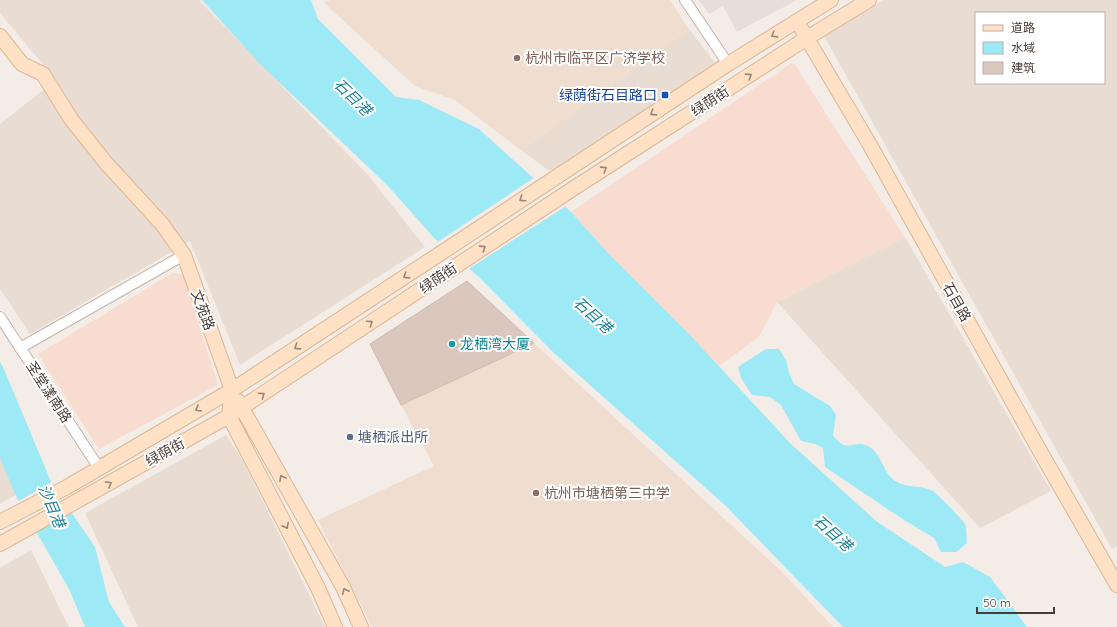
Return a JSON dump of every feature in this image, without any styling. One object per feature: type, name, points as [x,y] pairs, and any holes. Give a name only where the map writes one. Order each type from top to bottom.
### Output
[{"type":"main road","name":"绿荫街","points":[[0,522],[67,487],[232,390],[728,64],[831,0]]},
{"type":"main road","name":"绿荫街","points":[[0,544],[242,408],[571,190],[807,38],[869,0]]},
{"type":"main road","name":"石目路","points":[[797,21],[870,145],[1041,453],[1117,585]]},
{"type":"main road","name":"文苑路","points":[[0,36],[22,64],[43,74],[75,124],[106,163],[162,224],[184,255],[232,390],[229,416]]},
{"type":"main road","points":[[232,390],[343,587],[361,627]]},
{"type":"main road","points":[[229,416],[318,588],[335,627]]},
{"type":"street","points":[[685,0],[728,64]]},
{"type":"street","points":[[20,348],[184,255]]},
{"type":"street","name":"圣堂漾南路","points":[[0,317],[99,468]]},
{"type":"shaded area","points":[[0,0],[199,0],[367,174],[425,247],[240,365],[190,241],[30,334],[0,289],[0,124],[56,80],[0,13]]},
{"type":"shaded area","name":"杭州市临平区广济学校","points":[[330,0],[670,0],[689,29],[521,150],[455,100],[415,86],[324,3]]},
{"type":"shaded area","points":[[698,0],[797,0],[737,32],[723,6],[709,14]]},
{"type":"shaded area","points":[[884,0],[1117,0],[1117,547],[1112,549],[824,36]]},
{"type":"shaded area","points":[[689,29],[716,64],[552,173],[521,150]]},
{"type":"shaded area","points":[[793,62],[905,237],[777,302],[759,337],[719,366],[607,252],[571,212]]},
{"type":"shaded area","points":[[905,237],[1051,491],[980,528],[777,302]]},
{"type":"shaded area","points":[[173,273],[183,275],[218,385],[99,449],[38,354]]},
{"type":"shaded area","name":"杭州市塘栖第三中学","points":[[534,343],[781,571],[833,627],[372,627],[318,520],[434,466],[401,405]]},
{"type":"shaded area","points":[[0,401],[35,484],[0,504]]},
{"type":"shaded area","points":[[226,435],[243,461],[325,627],[138,627],[85,513]]},
{"type":"shaded area","points":[[31,550],[69,627],[0,627],[0,568]]},
{"type":"water","name":"石目港","points":[[202,0],[311,0],[318,19],[396,97],[419,100],[479,129],[571,212],[607,252],[688,333],[790,443],[876,521],[945,567],[963,562],[990,577],[1027,627],[843,627],[726,506],[554,353],[480,278],[435,239],[388,186],[259,63]]},
{"type":"water","points":[[766,349],[779,349],[786,360],[789,373],[794,384],[830,406],[836,415],[833,435],[838,441],[846,445],[863,444],[868,446],[873,449],[892,479],[901,484],[933,491],[965,524],[967,543],[956,552],[941,552],[934,538],[904,520],[825,467],[823,448],[815,444],[801,441],[781,405],[770,397],[752,395],[741,378],[738,367]]},
{"type":"water","name":"沙目港","points":[[0,362],[52,484],[95,547],[109,602],[125,627],[85,627],[70,591],[15,494],[0,458]]},
{"type":"pier","points":[[535,177],[566,206],[467,270],[436,243]]},
{"type":"pier","points":[[53,481],[72,512],[35,533],[17,502]]},
{"type":"building","name":"龙栖湾大厦","points":[[467,281],[534,343],[401,405],[370,344]]},
{"type":"place","name":"杭州市临平区广济学校","points":[[517,58]]},
{"type":"place","name":"绿荫街石目路口","points":[[665,95]]},
{"type":"place","name":"龙栖湾大厦","points":[[452,344]]},
{"type":"place","name":"塘栖派出所","points":[[350,437]]},
{"type":"place","name":"杭州市塘栖第三中学","points":[[536,493]]}]
